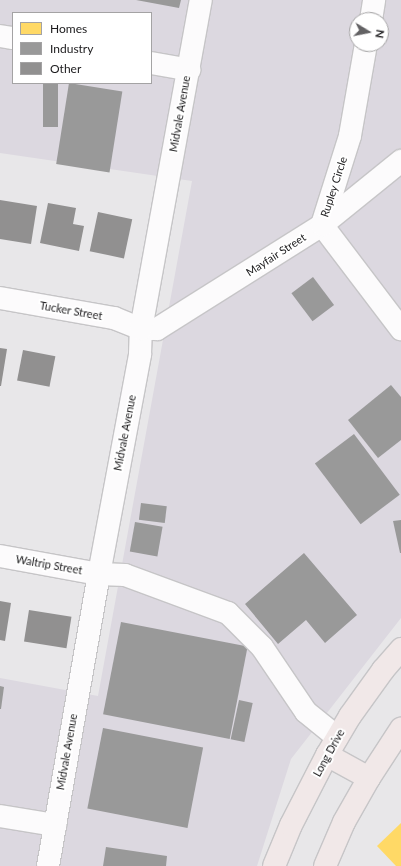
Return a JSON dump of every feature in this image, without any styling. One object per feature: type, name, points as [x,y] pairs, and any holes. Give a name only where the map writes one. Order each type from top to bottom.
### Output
[{"type":"main road","name":"Long Drive","points":[[274,866],[291,824],[332,746],[383,670],[401,649]]},
{"type":"main road","points":[[325,866],[344,822],[369,778],[401,729]]},
{"type":"main road","points":[[332,746],[369,778]]},
{"type":"street","name":"Midvale Avenue","points":[[48,866],[99,574],[140,354],[141,329],[201,0]]},
{"type":"street","points":[[372,12],[374,0]]},
{"type":"street","points":[[0,36],[12,38]]},
{"type":"street","name":"Rupley Circle","points":[[365,52],[350,136],[322,225],[401,328]]},
{"type":"street","points":[[152,63],[188,70]]},
{"type":"street","name":"Mayfair Street","points":[[141,329],[157,329],[322,225],[401,160]]},
{"type":"street","name":"Tucker Street","points":[[0,298],[114,318],[141,329]]},
{"type":"street","name":"Waltrip Street","points":[[0,556],[99,574],[125,575],[228,613],[262,647],[306,712],[332,746]]},
{"type":"street","points":[[0,816],[55,825]]},
{"type":"shaded area","points":[[0,0],[401,0],[401,618],[291,759],[257,866],[0,866],[0,678],[98,696],[192,181],[0,153]]},
{"type":"building: Homes","points":[[401,823],[401,866],[396,866],[377,846]]},
{"type":"building: Industry","points":[[136,0],[181,0],[179,8]]},
{"type":"building: Industry","points":[[43,84],[58,84],[58,127],[43,127]]},
{"type":"building: Industry","points":[[69,84],[122,91],[110,172],[56,164]]},
{"type":"building: Industry","points":[[313,277],[334,305],[313,321],[291,293]]},
{"type":"building: Industry","points":[[391,385],[401,397],[401,440],[378,458],[348,420]]},
{"type":"building: Industry","points":[[354,434],[400,495],[361,524],[315,463]]},
{"type":"building: Industry","points":[[141,503],[167,506],[165,523],[139,520]]},
{"type":"building: Industry","points":[[401,520],[401,553],[400,553],[393,521]]},
{"type":"building: Industry","points":[[135,522],[163,527],[157,556],[130,552]]},
{"type":"building: Industry","points":[[304,553],[357,615],[325,643],[306,620],[278,644],[245,604]]},
{"type":"building: Industry","points":[[121,622],[248,647],[230,739],[103,714]]},
{"type":"building: Industry","points":[[0,686],[4,687],[1,709],[0,709]]},
{"type":"building: Industry","points":[[239,700],[253,703],[244,742],[231,739]]},
{"type":"building: Industry","points":[[103,728],[203,747],[187,828],[87,808]]},
{"type":"building: Industry","points":[[106,847],[167,856],[166,866],[103,866]]},
{"type":"building: Other","points":[[0,200],[37,206],[31,244],[0,239]]},
{"type":"building: Other","points":[[48,203],[76,208],[73,224],[84,226],[79,251],[40,243]]},
{"type":"building: Other","points":[[98,212],[132,219],[124,258],[90,251]]},
{"type":"building: Other","points":[[0,348],[7,349],[1,386],[0,386]]},
{"type":"building: Other","points":[[23,350],[55,356],[49,387],[17,380]]},
{"type":"building: Other","points":[[0,601],[11,603],[5,641],[0,640]]},
{"type":"building: Other","points":[[29,610],[71,617],[66,648],[24,642]]}]
